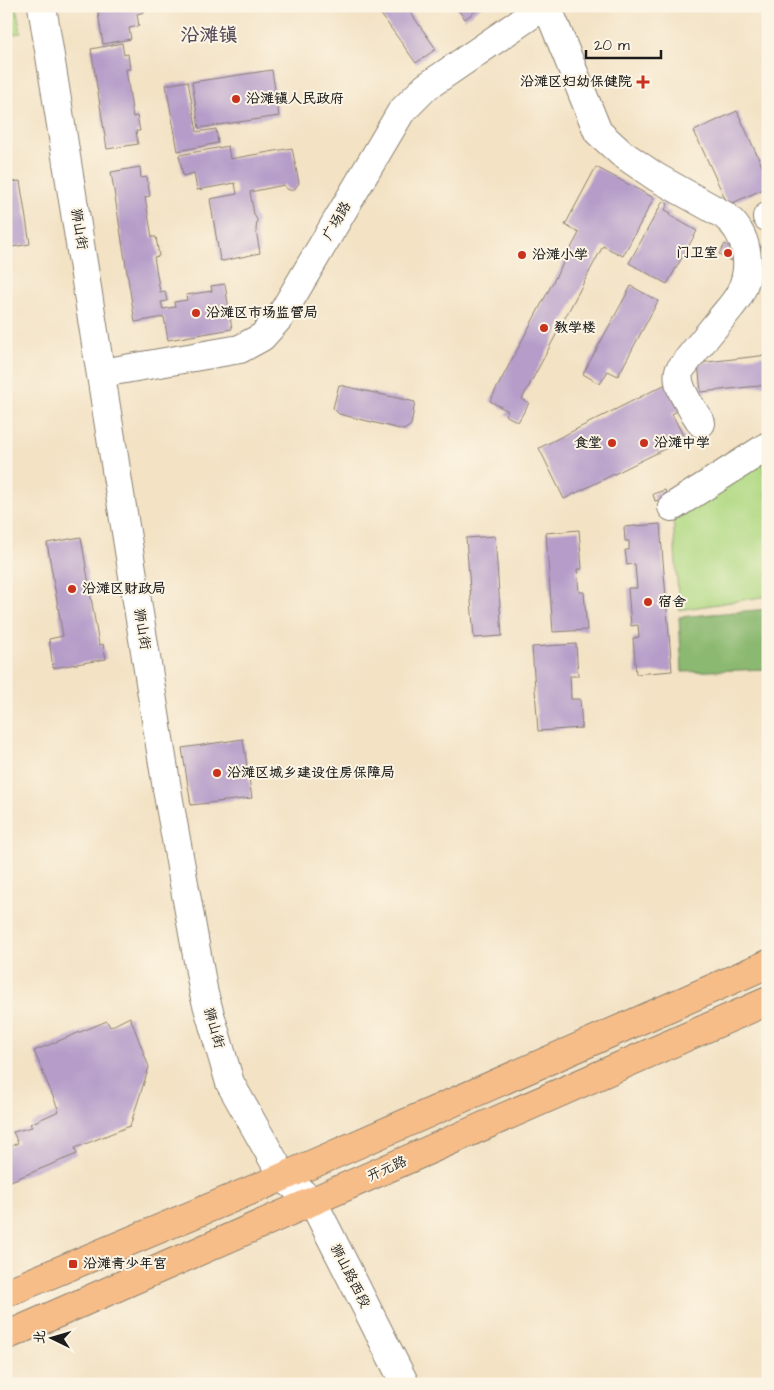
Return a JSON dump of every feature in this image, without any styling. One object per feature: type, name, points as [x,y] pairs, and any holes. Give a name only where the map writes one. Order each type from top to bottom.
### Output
[{"type":"main road","points":[[6,1293],[283,1177],[768,964]]},
{"type":"main road","name":"开元路","points":[[6,1336],[768,1001]]},
{"type":"street","name":"狮山街","points":[[42,6],[168,795],[204,994],[230,1083],[283,1177]]},
{"type":"street","name":"广场路","points":[[102,373],[240,349],[262,337],[280,317],[401,112],[426,87],[545,6]]},
{"type":"street","points":[[545,6],[598,132],[621,153],[656,177],[734,222],[744,241],[747,255],[745,280],[739,296],[678,371],[677,378],[680,386],[702,424]]},
{"type":"street","points":[[672,507],[768,446]]},
{"type":"street","name":"狮山路西段","points":[[283,1177],[313,1202],[406,1384]]},
{"type":"green space","points":[[6,6],[16,6],[21,33],[6,35]]},
{"type":"green space","points":[[763,462],[768,509],[768,596],[679,610],[673,516]]},
{"type":"green space","points":[[768,609],[768,669],[682,672],[679,617]]},
{"type":"building","points":[[97,6],[143,6],[144,12],[137,14],[139,26],[129,28],[131,39],[103,44]]},
{"type":"building","points":[[375,6],[406,6],[436,49],[416,63]]},
{"type":"building","points":[[455,6],[482,6],[465,19]]},
{"type":"building","points":[[122,43],[124,55],[128,54],[130,69],[126,69],[133,117],[137,116],[140,131],[136,131],[138,144],[107,149],[91,49]]},
{"type":"building","name":"沿滩镇人民政府","points":[[272,70],[279,116],[199,128],[192,82]]},
{"type":"building","points":[[188,81],[197,132],[216,129],[218,143],[178,151],[166,85]]},
{"type":"building","points":[[6,94],[12,120],[6,121]]},
{"type":"building","points":[[737,111],[768,179],[768,187],[728,205],[694,131]]},
{"type":"building","points":[[228,146],[230,159],[292,148],[299,183],[293,191],[287,189],[284,185],[250,192],[257,220],[256,230],[260,253],[223,261],[220,260],[210,199],[237,194],[235,183],[197,190],[194,173],[183,176],[179,155]]},
{"type":"building","points":[[6,161],[11,182],[20,181],[30,244],[6,248]]},
{"type":"building","points":[[140,167],[141,178],[147,177],[150,196],[145,197],[152,237],[156,237],[159,256],[154,257],[160,292],[165,291],[167,301],[161,302],[163,309],[175,307],[174,302],[187,300],[186,295],[212,291],[211,286],[225,284],[232,329],[168,340],[164,317],[135,322],[111,172]]},
{"type":"building","name":"教学楼","points":[[596,167],[654,198],[623,256],[603,246],[522,399],[529,403],[518,422],[505,415],[508,411],[490,401],[579,233],[565,225]]},
{"type":"building","points":[[663,201],[668,204],[665,210],[671,213],[669,215],[697,231],[667,284],[629,263]]},
{"type":"building","name":"门卫室","points":[[725,244],[737,251],[731,261],[719,254]]},
{"type":"building","points":[[768,246],[768,305],[767,305],[760,247]]},
{"type":"building","points":[[631,286],[658,301],[618,376],[608,371],[600,384],[583,374]]},
{"type":"building","points":[[768,355],[768,385],[701,392],[698,363]]},
{"type":"building","name":"食堂","points":[[670,382],[683,408],[672,414],[685,439],[564,499],[539,448]]},
{"type":"building","points":[[339,385],[415,402],[411,425],[404,430],[339,414],[333,408]]},
{"type":"building","points":[[665,490],[667,498],[655,501],[653,494]]},
{"type":"building","name":"宿舍","points":[[660,524],[672,671],[636,674],[633,638],[639,637],[638,625],[631,626],[628,588],[637,588],[635,564],[627,565],[625,550],[629,550],[629,541],[625,541],[624,527]]},
{"type":"building","points":[[579,530],[582,569],[577,569],[579,592],[584,592],[587,630],[553,632],[546,533]]},
{"type":"building","points":[[495,536],[502,636],[474,638],[466,538]]},
{"type":"building","name":"沿滩区财政局","points":[[81,537],[99,645],[103,644],[106,659],[53,668],[49,639],[63,636],[47,543]]},
{"type":"building","points":[[576,644],[578,676],[570,676],[571,699],[580,699],[582,728],[538,731],[532,647]]},
{"type":"building","name":"沿滩区城乡建设住房保障局","points":[[243,739],[252,798],[191,805],[182,748]]},
{"type":"building","points":[[130,1017],[149,1067],[130,1126],[75,1148],[77,1154],[6,1183],[6,1148],[18,1143],[13,1132],[32,1127],[30,1124],[59,1111],[34,1051],[107,1021],[110,1027]]},
{"type":"building","points":[[146,1378],[164,1383],[164,1384],[133,1384]]},
{"type":"place","name":"沿滩区妇幼保健院","points":[[643,82]]},
{"type":"place","name":"沿滩镇人民政府","points":[[236,99]]},
{"type":"place","name":"门卫室","points":[[728,253]]},
{"type":"place","name":"沿滩小学","points":[[522,255]]},
{"type":"place","name":"沿滩区市场监管局","points":[[196,313]]},
{"type":"place","name":"教学楼","points":[[544,328]]},
{"type":"place","name":"食堂","points":[[612,443]]},
{"type":"place","name":"沿滩中学","points":[[644,443]]},
{"type":"place","name":"沿滩区财政局","points":[[72,589]]},
{"type":"place","name":"宿舍","points":[[648,602]]},
{"type":"place","name":"沿滩区城乡建设住房保障局","points":[[217,773]]},
{"type":"place","name":"沿滩青少年宫","points":[[73,1264]]},
{"type":"district","name":"沿滩镇","points":[[209,35]]}]
